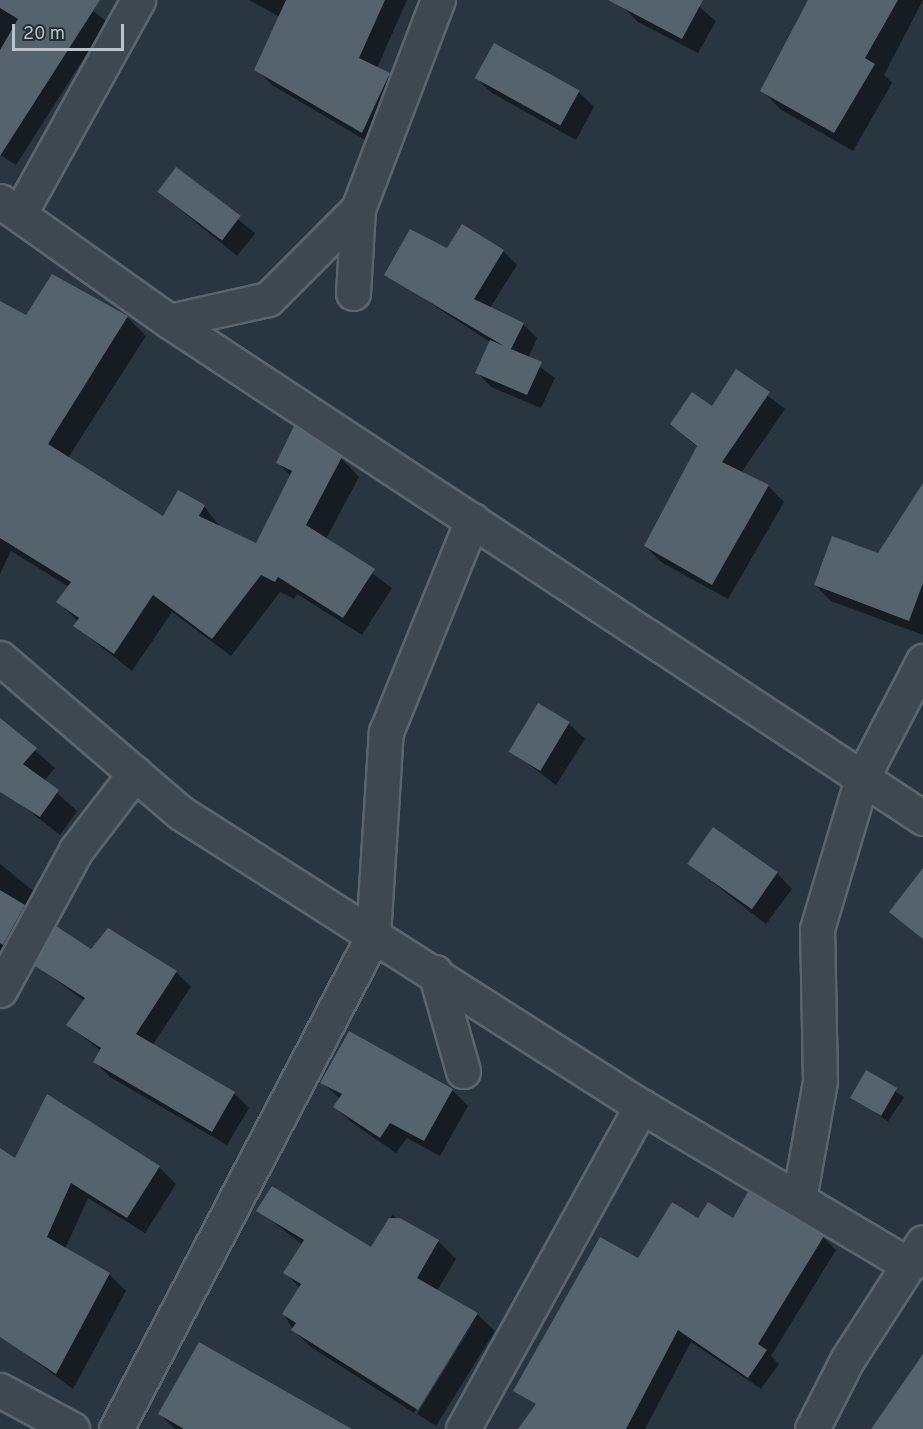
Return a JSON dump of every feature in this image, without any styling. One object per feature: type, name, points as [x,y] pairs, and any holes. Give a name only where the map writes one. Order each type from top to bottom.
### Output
[{"type":"street","points":[[138,0],[10,207],[169,321],[923,818]]},
{"type":"street","points":[[353,293],[358,209],[438,0]]},
{"type":"street","points":[[169,321],[268,298],[358,209]]},
{"type":"street","points":[[116,1429],[373,936],[386,732],[472,520]]},
{"type":"street","points":[[0,658],[181,813],[373,936],[435,972],[641,1106],[799,1199],[916,1253],[847,1360],[812,1429]]},
{"type":"street","points":[[799,1199],[820,1081],[817,928],[862,778],[923,661]]},
{"type":"street","points":[[0,990],[76,850],[135,773]]},
{"type":"street","points":[[435,972],[463,1071]]},
{"type":"street","points":[[464,1429],[641,1106]]},
{"type":"street","points":[[0,1390],[72,1429]]},
{"type":"building","points":[[0,0],[100,0],[0,156],[0,50],[18,19],[0,8]]},
{"type":"building","points":[[286,0],[385,0],[359,58],[390,73],[362,133],[254,70]]},
{"type":"building","points":[[608,0],[703,0],[682,39]]},
{"type":"building","points":[[808,0],[898,0],[865,58],[875,64],[834,133],[760,91]]},
{"type":"building","points":[[494,43],[580,91],[560,125],[475,78]]},
{"type":"building","points":[[176,167],[241,216],[222,241],[157,192]]},
{"type":"building","points":[[462,224],[504,250],[474,299],[524,323],[511,349],[542,362],[527,395],[475,373],[490,340],[504,346],[384,275],[410,229],[447,248]]},
{"type":"building","points":[[52,274],[128,316],[48,444],[163,516],[178,490],[205,505],[199,516],[256,543],[292,471],[276,463],[294,426],[342,457],[306,525],[375,569],[343,618],[278,577],[275,582],[261,575],[212,639],[153,595],[114,654],[73,626],[79,618],[56,602],[71,582],[0,538],[0,301],[26,315]]},
{"type":"building","points":[[736,369],[770,392],[722,462],[769,485],[712,585],[644,546],[697,446],[670,424],[692,392],[712,406]]},
{"type":"building","points":[[923,483],[923,583],[909,621],[814,585],[832,536],[878,553]]},
{"type":"building","points":[[538,703],[570,722],[540,771],[509,752]]},
{"type":"building","points":[[0,718],[37,748],[23,764],[59,790],[40,817],[0,792]]},
{"type":"building","points":[[713,827],[778,872],[752,909],[687,864]]},
{"type":"building","points":[[923,868],[923,939],[889,912]]},
{"type":"building","points":[[0,890],[25,905],[3,945],[0,943]]},
{"type":"building","points":[[56,926],[91,949],[108,928],[177,971],[136,1034],[235,1092],[212,1132],[93,1062],[101,1048],[66,1025],[85,998],[35,966]]},
{"type":"building","points":[[349,1031],[453,1089],[424,1141],[390,1123],[380,1138],[333,1107],[342,1094],[320,1083]]},
{"type":"building","points":[[866,1070],[897,1088],[881,1116],[850,1098]]},
{"type":"building","points":[[47,1094],[160,1166],[127,1218],[71,1183],[47,1237],[110,1273],[56,1374],[0,1337],[0,1148],[15,1158]]},
{"type":"building","points":[[272,1186],[371,1247],[389,1218],[400,1218],[439,1240],[417,1278],[478,1313],[418,1410],[291,1330],[296,1323],[282,1314],[301,1284],[283,1273],[304,1240],[256,1211]]},
{"type":"building","points":[[748,1192],[824,1236],[758,1344],[767,1350],[748,1378],[678,1330],[626,1429],[518,1429],[536,1404],[513,1391],[600,1237],[638,1258],[672,1202],[698,1218],[708,1202],[733,1218]]},
{"type":"building","points":[[199,1342],[352,1429],[184,1429],[158,1414]]},
{"type":"building","points":[[923,1354],[923,1429],[871,1429]]}]
